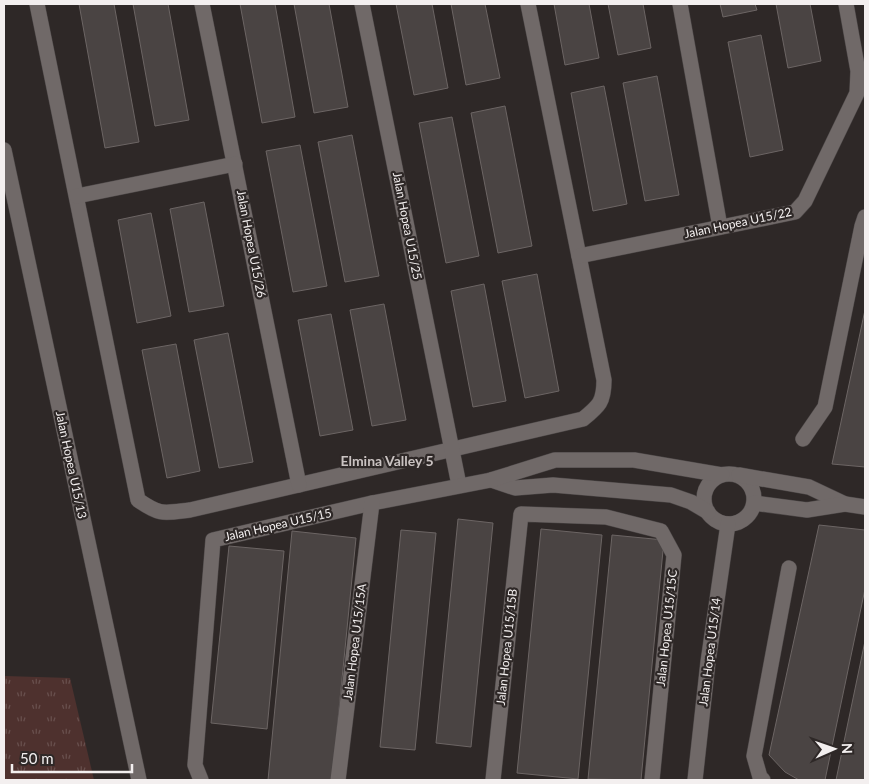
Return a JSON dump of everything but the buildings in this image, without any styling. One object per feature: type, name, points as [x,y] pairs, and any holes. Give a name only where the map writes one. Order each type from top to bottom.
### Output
[{"type":"street","points":[[37,4],[138,500],[162,513],[190,510],[583,419],[595,409],[604,396],[604,380],[528,4]]},
{"type":"street","name":"Jalan Hopea U15/26","points":[[202,4],[299,485]]},
{"type":"street","name":"Jalan Hopea U15/25","points":[[362,4],[459,485]]},
{"type":"street","points":[[680,4],[720,227]]},
{"type":"street","name":"Jalan Hopea U15/22","points":[[579,256],[795,212],[804,201],[857,93],[858,71],[846,4]]},
{"type":"street","name":"Jalan Hopea U15/13","points":[[4,150],[139,780]]},
{"type":"street","points":[[77,196],[234,164]]},
{"type":"street","points":[[803,439],[826,407],[865,217]]},
{"type":"street","name":"Jalan Hopea U15/15","points":[[201,780],[195,765],[213,540],[459,485],[491,480],[555,460],[634,460],[729,474],[809,487],[845,504]]},
{"type":"street","points":[[729,474],[743,478],[752,489],[754,503],[742,521],[728,524],[714,518],[708,512],[704,497],[710,482],[729,474]]},
{"type":"street","name":"Jalan Hopea U15/15","points":[[491,480],[515,488],[553,486],[670,495],[690,502],[708,512]]},
{"type":"street","points":[[754,503],[807,510],[845,504],[865,506]]},
{"type":"street","name":"Jalan Hopea U15/15A","points":[[338,780],[372,504]]},
{"type":"street","name":"Jalan Hopea U15/15B","points":[[493,780],[521,514]]},
{"type":"street","name":"Jalan Hopea U15/15C","points":[[521,514],[606,516],[661,531],[674,554],[652,780]]},
{"type":"street","name":"Jalan Hopea U15/14","points":[[695,780],[708,662],[728,524]]},
{"type":"street","points":[[762,780],[754,756],[789,568]]},
{"type":"green space","points":[[4,676],[70,678],[94,780],[4,780]]},
{"type":"district","name":"Elmina Valley 5","points":[[387,461]]}]
